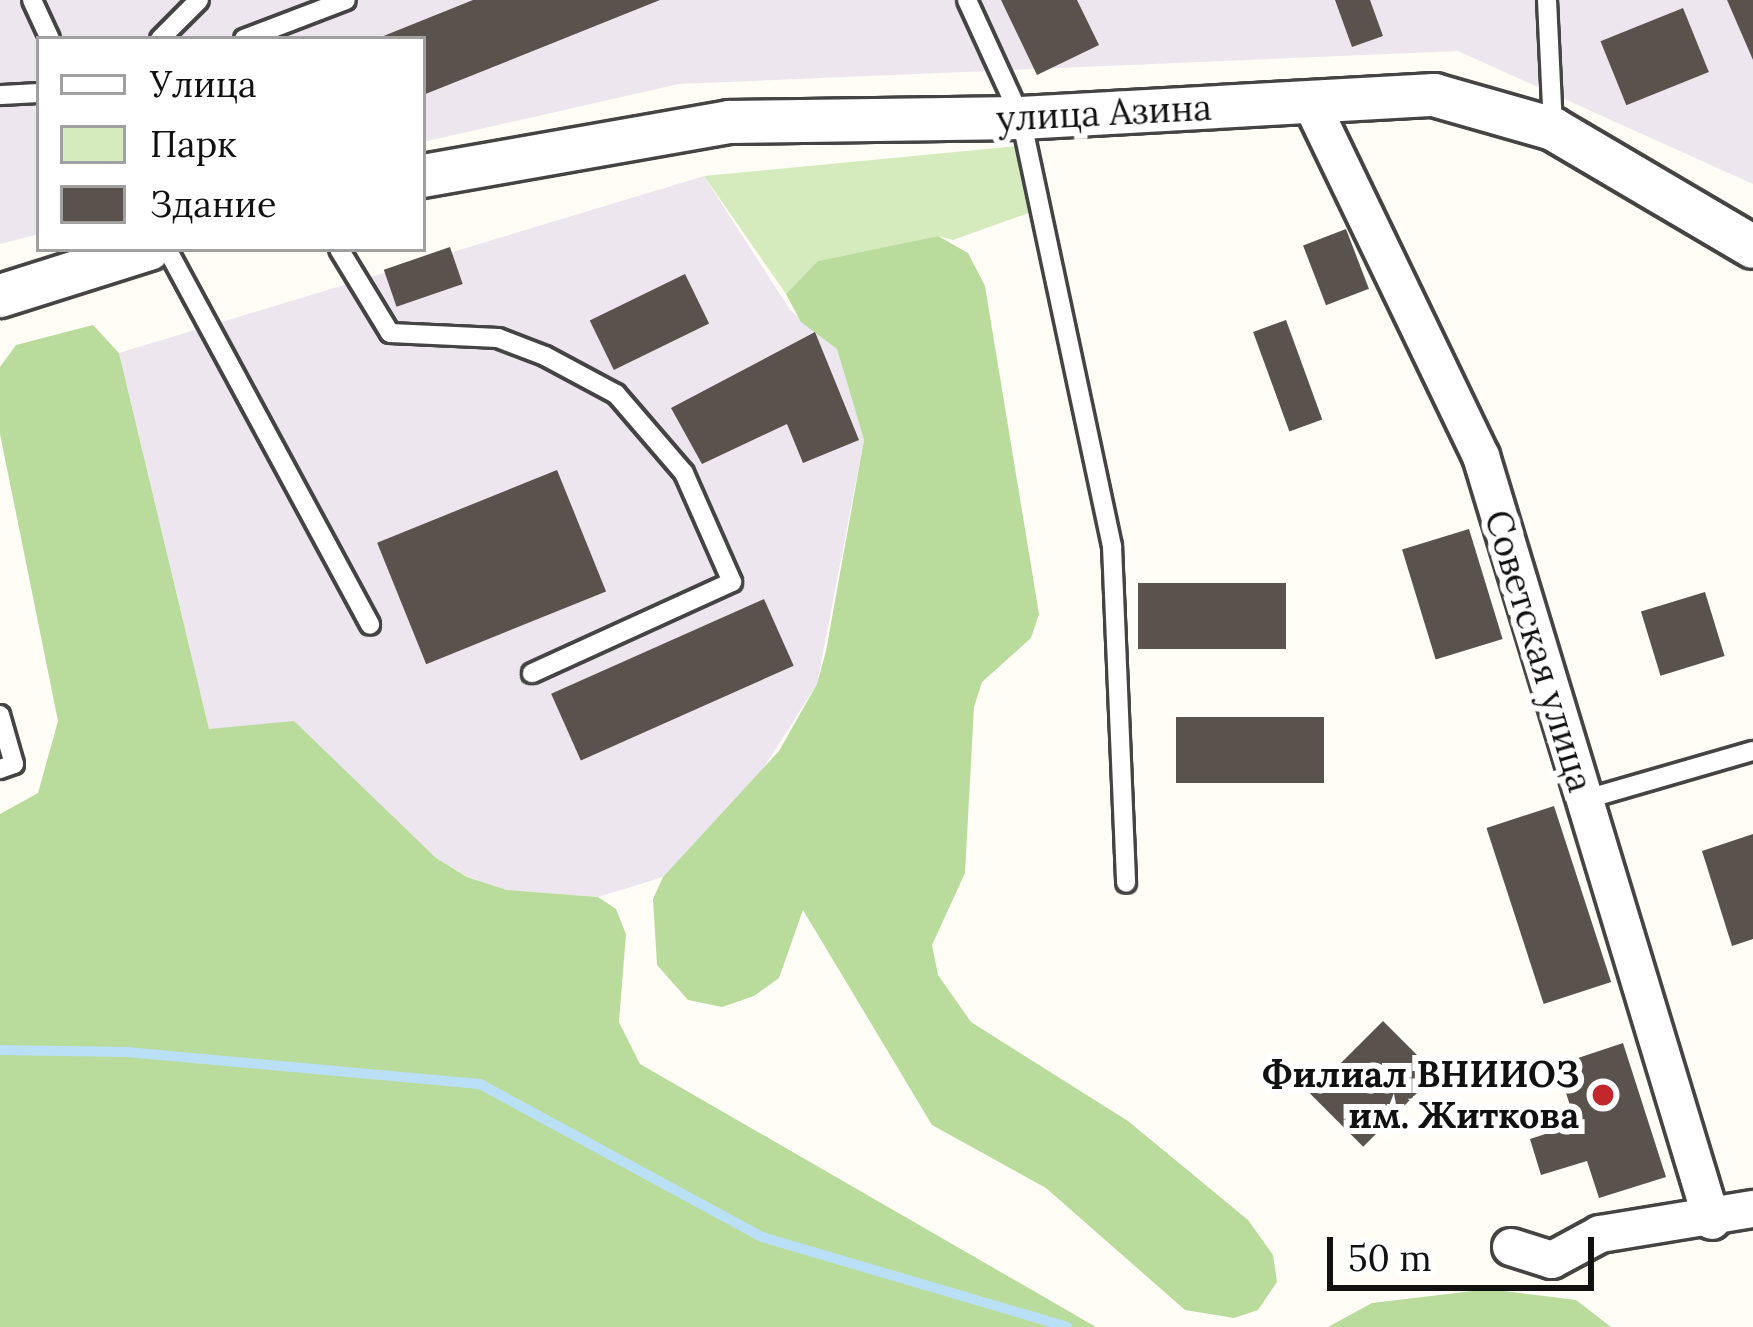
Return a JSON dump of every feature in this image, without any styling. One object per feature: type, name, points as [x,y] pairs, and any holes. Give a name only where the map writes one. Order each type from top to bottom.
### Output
[{"type":"street","name":"улица Азина","points":[[426,175],[729,122],[1021,118],[1434,95],[1553,129],[1753,247]]},
{"type":"street","name":"Советская улица","points":[[1311,103],[1481,456],[1712,1221]]},
{"type":"street","points":[[0,296],[139,252]]},
{"type":"street","points":[[1510,1247],[1552,1260],[1600,1234],[1712,1221],[1753,1209]]},
{"type":"lane","points":[[32,0],[49,36]]},
{"type":"lane","points":[[163,36],[199,0]]},
{"type":"lane","points":[[252,36],[346,0]]},
{"type":"lane","points":[[968,0],[1021,118],[1112,546],[1126,883]]},
{"type":"lane","points":[[1547,0],[1553,129]]},
{"type":"lane","points":[[0,94],[36,93]]},
{"type":"lane","points":[[169,252],[370,625]]},
{"type":"lane","points":[[341,252],[390,333],[498,338],[545,356],[616,394],[684,473],[732,582],[532,673]]},
{"type":"lane","points":[[0,716],[14,764],[0,769]]},
{"type":"lane","points":[[1583,800],[1753,751]]},
{"type":"shaded area","points":[[0,0],[1753,0],[1753,184],[1458,51],[679,84],[426,141],[426,36],[36,36],[36,235],[0,244]]},
{"type":"shaded area","points":[[704,176],[790,310],[837,349],[864,440],[817,684],[749,791],[663,877],[598,897],[507,890],[468,877],[209,729],[119,353]]},
{"type":"green space","points":[[1039,144],[1051,205],[953,240],[938,236],[819,261],[786,294],[704,176]]},
{"type":"green space","points":[[938,236],[968,253],[985,286],[1039,614],[1031,638],[982,682],[974,707],[965,873],[932,945],[938,975],[971,1022],[1128,1121],[1248,1220],[1273,1255],[1277,1282],[1258,1310],[1234,1318],[1185,1310],[1046,1188],[932,1125],[803,910],[779,978],[754,996],[722,1007],[688,1000],[657,965],[653,899],[663,877],[779,751],[817,684],[826,651],[864,440],[837,349],[801,322],[786,294],[818,261]]},
{"type":"green space","points":[[93,325],[119,353],[209,729],[294,721],[436,858],[467,877],[507,890],[598,897],[616,909],[626,934],[619,1022],[640,1064],[1096,1327],[0,1327],[0,814],[38,793],[58,721],[0,434],[0,367],[16,345]]},
{"type":"green space","points":[[1489,1289],[1576,1300],[1611,1327],[1328,1327],[1372,1303]]},
{"type":"building","points":[[473,0],[660,0],[426,94],[426,36],[383,36]]},
{"type":"building","points":[[1001,0],[1077,0],[1099,45],[1037,75]]},
{"type":"building","points":[[1335,0],[1370,0],[1383,36],[1352,47]]},
{"type":"building","points":[[1727,0],[1753,0],[1753,60]]},
{"type":"building","points":[[1683,8],[1709,72],[1626,105],[1600,41]]},
{"type":"building","points":[[1346,229],[1369,289],[1326,305],[1303,245]]},
{"type":"building","points":[[450,247],[463,284],[397,307],[384,270]]},
{"type":"building","points":[[685,274],[709,323],[614,370],[590,320]]},
{"type":"building","points":[[1286,320],[1322,420],[1289,432],[1253,332]]},
{"type":"building","points":[[815,332],[859,440],[803,463],[787,424],[702,464],[671,408]]},
{"type":"building","points":[[557,470],[606,591],[426,664],[377,543]]},
{"type":"building","points":[[1469,529],[1503,639],[1436,659],[1402,549]]},
{"type":"building","points":[[1138,583],[1286,583],[1286,649],[1138,649]]},
{"type":"building","points":[[1705,592],[1725,656],[1661,676],[1641,612]]},
{"type":"building","points":[[764,599],[794,666],[581,760],[551,694]]},
{"type":"building","points":[[1176,717],[1324,717],[1324,783],[1176,783]]},
{"type":"building","points":[[1554,806],[1611,982],[1544,1004],[1486,828]]},
{"type":"building","points":[[1753,834],[1753,939],[1732,946],[1702,851]]},
{"type":"building","points":[[1383,1021],[1436,1074],[1363,1147],[1310,1094]]},
{"type":"building","name":"Филиал ВНИИОЗ им. Житкова","points":[[1623,1043],[1666,1177],[1599,1198],[1587,1161],[1541,1175],[1530,1139],[1576,1124],[1557,1065]]},
{"type":"waterway","points":[[0,1050],[127,1052],[480,1084],[762,1237],[1067,1327]]},
{"type":"place","name":"Филиал ВНИИОЗ им. Житкова","points":[[1603,1095]]}]
